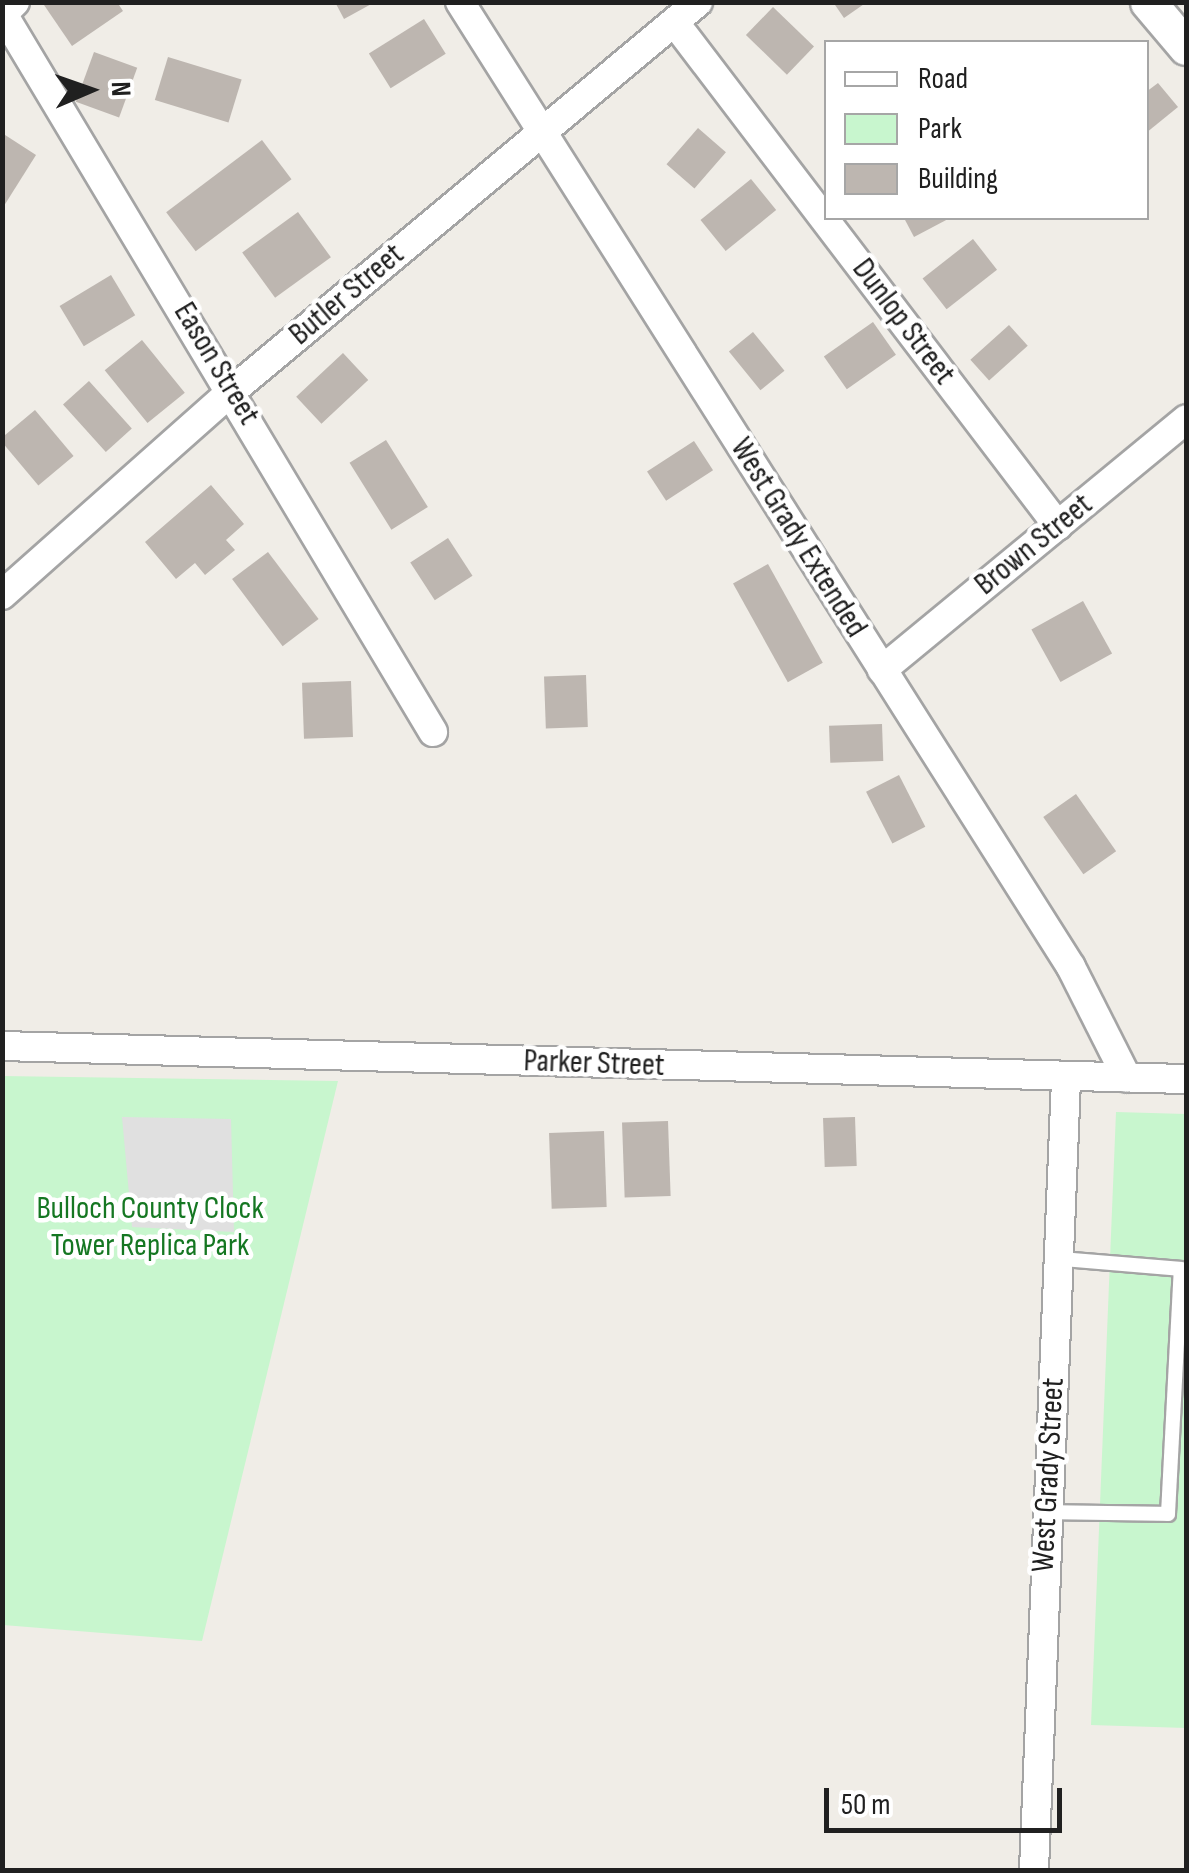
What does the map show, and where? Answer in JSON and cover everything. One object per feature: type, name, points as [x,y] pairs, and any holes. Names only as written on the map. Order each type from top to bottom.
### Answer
[{"type":"street","name":"Eason Street","points":[[16,2],[3,14],[433,732]]},
{"type":"street","name":"West Grady Extended","points":[[460,2],[1071,967],[1128,1078]]},
{"type":"street","name":"Butler Street","points":[[2,595],[232,391],[698,2]]},
{"type":"street","points":[[1148,2],[1186,48]]},
{"type":"street","name":"Dunlop Street","points":[[675,23],[824,219]]},
{"type":"street","name":"Dunlop Street","points":[[825,220],[1058,526]]},
{"type":"street","name":"Brown Street","points":[[882,670],[1186,419]]},
{"type":"street","name":"Parker Street","points":[[2,1046],[1186,1080]]},
{"type":"street","name":"West Grady Street","points":[[1034,1870],[1066,1079]]},
{"type":"lane","points":[[1047,1512],[1168,1514],[1181,1269],[1061,1260]]},
{"type":"green space","name":"Bulloch County Clock Tower Replica Park","points":[[2,1076],[338,1081],[202,1641],[3,1625]]},
{"type":"green space","points":[[1116,1112],[1186,1114],[1186,1728],[1091,1725]]},
{"type":"shaded area","points":[[122,1117],[231,1119],[234,1232],[132,1227]]},
{"type":"building","points":[[117,2],[123,11],[72,46],[44,5]]},
{"type":"building","points":[[335,2],[375,2],[344,19]]},
{"type":"building","points":[[833,2],[867,2],[844,18]]},
{"type":"building","points":[[773,7],[814,47],[787,75],[746,35]]},
{"type":"building","points":[[424,19],[446,54],[391,88],[369,53]]},
{"type":"building","points":[[94,52],[137,68],[119,118],[76,102]]},
{"type":"building","points":[[168,57],[242,80],[228,123],[155,100]]},
{"type":"building","points":[[1158,83],[1178,107],[1149,131],[1149,90]]},
{"type":"building","points":[[698,128],[726,152],[694,189],[667,164]]},
{"type":"building","points":[[2,133],[36,155],[2,209]]},
{"type":"building","points":[[262,140],[291,179],[196,251],[166,212]]},
{"type":"building","points":[[751,179],[776,210],[726,251],[700,220]]},
{"type":"building","points":[[298,212],[331,257],[275,298],[242,253]]},
{"type":"building","points":[[905,220],[946,220],[914,237]]},
{"type":"building","points":[[973,239],[997,270],[947,309],[923,278]]},
{"type":"building","points":[[111,275],[135,315],[84,346],[60,306]]},
{"type":"building","points":[[873,322],[896,355],[847,389],[824,356]]},
{"type":"building","points":[[1009,325],[1028,346],[989,381],[970,360]]},
{"type":"building","points":[[753,332],[784,371],[760,390],[729,352]]},
{"type":"building","points":[[142,340],[185,393],[147,423],[105,370]]},
{"type":"building","points":[[343,353],[368,380],[321,424],[296,397]]},
{"type":"building","points":[[89,381],[132,429],[106,452],[63,404]]},
{"type":"building","points":[[35,410],[74,456],[38,486],[2,442],[2,438]]},
{"type":"building","points":[[386,440],[428,507],[391,530],[350,463]]},
{"type":"building","points":[[694,441],[713,470],[666,501],[647,471]]},
{"type":"building","points":[[211,485],[244,524],[226,540],[235,550],[205,575],[195,563],[176,579],[145,542]]},
{"type":"building","points":[[448,538],[473,576],[435,600],[410,563]]},
{"type":"building","points":[[268,552],[319,619],[283,646],[232,579]]},
{"type":"building","points":[[768,564],[823,663],[788,682],[733,583]]},
{"type":"building","points":[[1083,601],[1112,653],[1060,682],[1031,630]]},
{"type":"building","points":[[586,675],[588,727],[546,728],[544,676]]},
{"type":"building","points":[[351,681],[353,737],[304,739],[302,683]]},
{"type":"building","points":[[882,724],[883,761],[830,763],[829,726]]},
{"type":"building","points":[[899,775],[925,827],[892,843],[866,792]]},
{"type":"building","points":[[1076,794],[1116,851],[1083,874],[1043,817]]},
{"type":"building","points":[[855,1117],[857,1166],[825,1167],[823,1118]]},
{"type":"building","points":[[668,1121],[671,1196],[625,1198],[622,1123]]},
{"type":"building","points":[[604,1131],[607,1207],[552,1209],[549,1133]]}]
